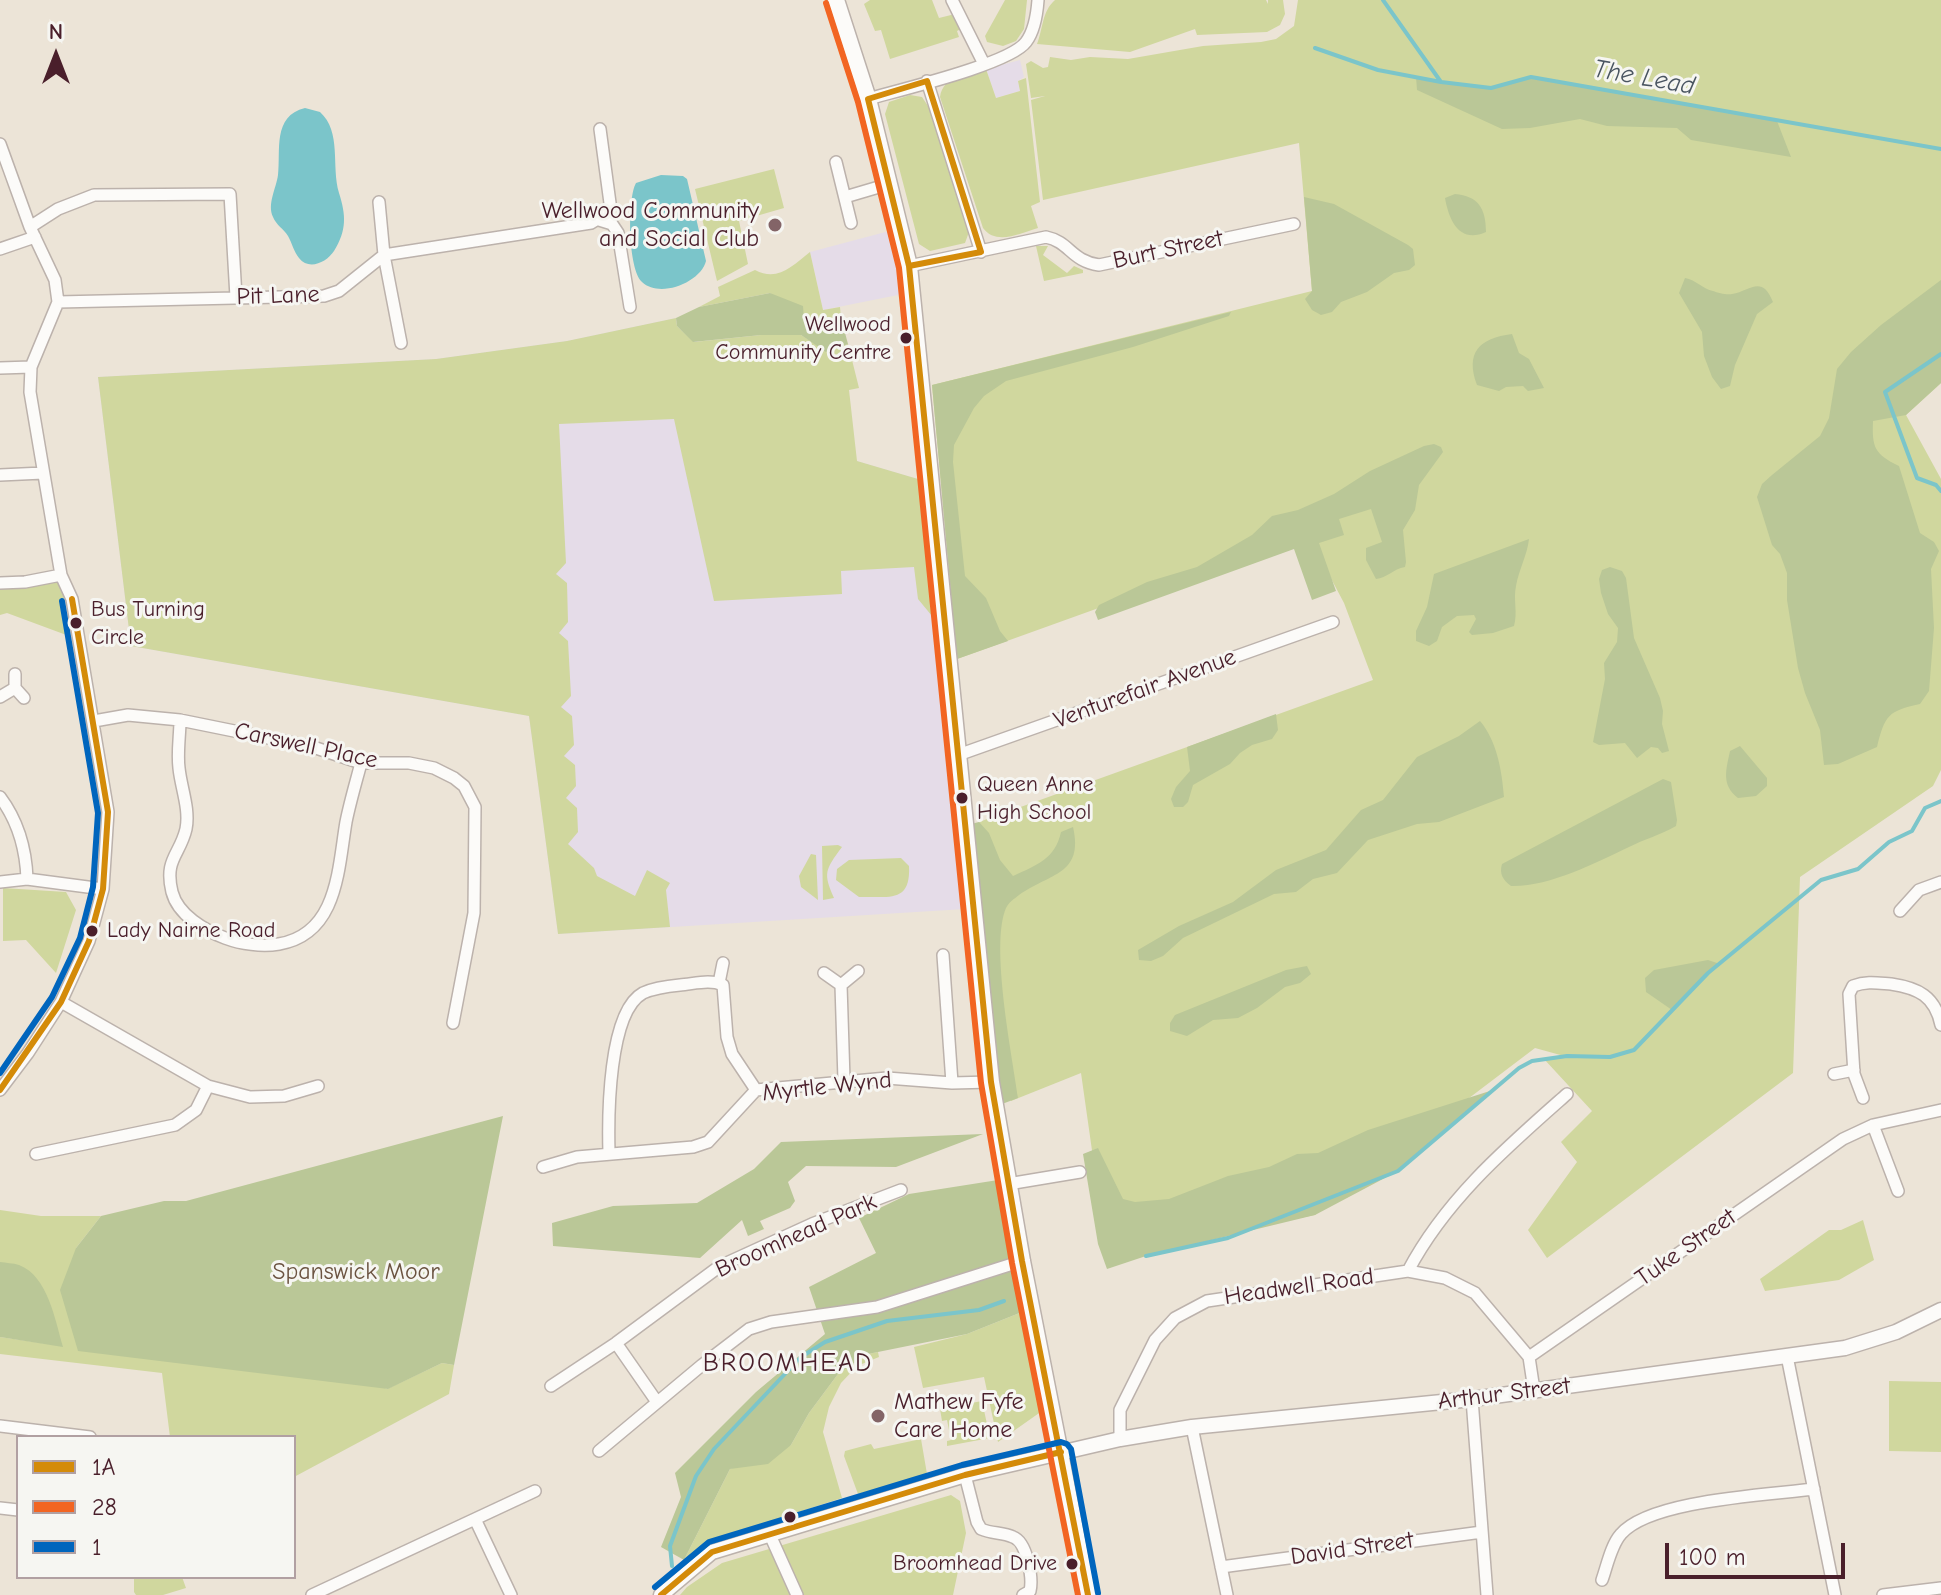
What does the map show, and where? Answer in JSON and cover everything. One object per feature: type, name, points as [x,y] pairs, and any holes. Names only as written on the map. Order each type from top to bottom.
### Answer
[{"type":"main road","points":[[836,0],[868,99],[909,266],[991,1082],[1022,1261],[1088,1595]]},
{"type":"street","points":[[952,0],[984,64]]},
{"type":"street","points":[[868,99],[984,64],[1015,51],[1025,44],[1036,18],[1038,0]]},
{"type":"street","points":[[927,81],[981,252]]},
{"type":"street","points":[[599,220],[607,213],[610,203],[600,129]]},
{"type":"street","points":[[0,146],[32,232],[55,280],[58,302],[31,367],[30,392],[61,575],[72,599],[108,812],[103,889],[89,941],[61,1002],[0,1090]]},
{"type":"street","points":[[836,162],[851,223]]},
{"type":"street","points":[[845,197],[889,184]]},
{"type":"street","points":[[0,249],[32,232],[58,209],[94,195],[230,194],[236,297]]},
{"type":"street","points":[[379,202],[384,255],[401,343]]},
{"type":"street","points":[[599,220],[612,224],[618,233],[630,307]]},
{"type":"street","name":"Pit Lane","points":[[58,302],[236,297],[255,300],[324,296],[339,291],[384,255],[401,250],[578,226],[599,220]]},
{"type":"street","name":"Burt Street","points":[[909,266],[1046,237],[1060,242],[1085,263],[1099,265],[1294,224]]},
{"type":"street","points":[[0,368],[31,367]]},
{"type":"street","points":[[0,475],[43,473]]},
{"type":"street","points":[[0,583],[61,575]]},
{"type":"street","name":"Venturefair Avenue","points":[[958,755],[1333,622]]},
{"type":"street","points":[[15,674],[15,688],[24,698]]},
{"type":"street","points":[[0,697],[15,688]]},
{"type":"street","name":"Carswell Place","points":[[94,721],[128,715],[180,720],[313,747],[361,763],[409,763],[434,768],[464,786],[475,807],[474,913],[453,1023]]},
{"type":"street","points":[[180,720],[179,768],[187,826],[170,860],[172,894],[181,912],[196,923],[223,938],[242,943],[275,945],[293,941],[306,936],[324,915],[338,878],[347,820],[361,763]]},
{"type":"street","points":[[0,797],[21,836],[27,879]]},
{"type":"street","points":[[0,882],[27,879],[103,889]]},
{"type":"street","points":[[1900,911],[1919,890],[1941,882]]},
{"type":"street","points":[[943,955],[952,1083]]},
{"type":"street","points":[[719,983],[723,963]]},
{"type":"street","points":[[841,985],[858,971]]},
{"type":"street","points":[[824,973],[841,985]]},
{"type":"street","points":[[1863,1098],[1854,1070],[1849,994],[1853,986],[1867,981],[1913,987],[1931,998],[1941,1025]]},
{"type":"street","points":[[609,1153],[608,1098],[627,1009],[643,993],[715,982],[723,985],[727,1037],[732,1054],[756,1090]]},
{"type":"street","points":[[841,985],[844,1080]]},
{"type":"street","points":[[61,1002],[208,1086],[250,1097],[284,1096],[318,1086]]},
{"type":"street","points":[[1834,1074],[1854,1070]]},
{"type":"street","name":"Myrtle Wynd","points":[[543,1167],[577,1157],[693,1147],[708,1142],[756,1090],[887,1078],[952,1083],[991,1082]]},
{"type":"street","points":[[36,1154],[175,1125],[196,1110],[208,1086]]},
{"type":"street","points":[[1408,1271],[1425,1238],[1488,1163],[1567,1094]]},
{"type":"street","name":"Tuke Street","points":[[1529,1357],[1843,1139],[1873,1125],[1941,1110]]},
{"type":"street","points":[[1873,1125],[1898,1191]]},
{"type":"street","points":[[1008,1184],[1080,1172]]},
{"type":"street","name":"Broomhead Park","points":[[551,1386],[616,1343],[720,1266],[812,1224],[901,1190]]},
{"type":"street","points":[[599,1451],[749,1329],[771,1322],[877,1307],[1022,1261]]},
{"type":"street","name":"Headwell Road","points":[[1120,1439],[1120,1410],[1155,1340],[1175,1318],[1207,1301],[1408,1271],[1445,1278],[1475,1293],[1529,1357]]},
{"type":"street","name":"Arthur Street","points":[[1061,1452],[1192,1427],[1472,1399],[1859,1345],[1896,1332],[1941,1310]]},
{"type":"street","points":[[616,1343],[657,1402]]},
{"type":"street","points":[[1787,1356],[1835,1595]]},
{"type":"street","points":[[1529,1357],[1534,1390]]},
{"type":"street","points":[[1472,1399],[1487,1595]]},
{"type":"street","points":[[0,1426],[72,1435]]},
{"type":"street","points":[[1192,1427],[1227,1595]]},
{"type":"street","points":[[661,1595],[712,1552],[965,1475],[1061,1452]]},
{"type":"street","points":[[965,1475],[981,1529],[1011,1536],[1018,1539],[1022,1546],[1031,1584],[1030,1591],[1023,1595]]},
{"type":"street","points":[[1602,1580],[1619,1536],[1637,1520],[1669,1508],[1814,1489]]},
{"type":"street","points":[[312,1595],[338,1590],[535,1491]]},
{"type":"street","points":[[475,1519],[511,1595]]},
{"type":"street","name":"David Street","points":[[1221,1567],[1482,1532]]},
{"type":"street","points":[[770,1535],[797,1595]]},
{"type":"street","points":[[1883,1595],[1941,1588]]},
{"type":"shaded area","points":[[1020,60],[1024,77],[1018,81],[1020,91],[996,98],[986,69]]},
{"type":"shaded area","points":[[893,230],[903,294],[823,310],[810,252]]},
{"type":"shaded area","name":"Queen Anne High School","points":[[676,318],[677,326],[857,461],[918,479],[965,909],[558,934],[529,716],[131,646],[98,377],[436,359],[567,341]]},
{"type":"green space","points":[[870,0],[932,0],[939,18],[955,14],[963,28],[957,31],[959,37],[890,59],[881,30],[875,31],[864,4]]},
{"type":"green space","points":[[1005,0],[1027,0],[1024,29],[1016,41],[1003,46],[987,42],[985,36]]},
{"type":"green space","points":[[1055,0],[1266,0],[1268,4],[1268,0],[1283,0],[1285,14],[1280,25],[1267,32],[1197,35],[1195,29],[1130,52],[1037,44],[1045,15]]},
{"type":"green space","points":[[1298,0],[1941,0],[1941,383],[1906,415],[1941,479],[1941,770],[1933,786],[1800,877],[1793,1073],[1547,1258],[1528,1230],[1577,1162],[1561,1142],[1592,1111],[1544,1059],[1564,1056],[1535,1048],[1315,1215],[1107,1256],[1081,1073],[1011,1101],[979,822],[1373,680],[1344,603],[1307,533],[957,659],[932,385],[1312,291],[1299,143],[1043,200],[1031,100],[1045,96],[1031,98],[1026,64],[1031,61],[1043,68],[1048,67],[1050,57],[1071,60],[1090,57],[1128,59],[1203,46],[1276,39],[1294,26]]},
{"type":"green space","points":[[986,69],[996,98],[1020,91],[1018,81],[1026,78],[1040,202],[1031,206],[1038,228],[1009,237],[995,236],[983,228],[940,97],[951,80]]},
{"type":"green space","points":[[1416,77],[1491,88],[1531,77],[1777,121],[1791,157],[1691,140],[1677,128],[1607,126],[1580,119],[1530,128],[1502,129],[1417,90]]},
{"type":"green space","points":[[910,95],[922,97],[930,109],[969,232],[965,243],[930,251],[919,244],[885,114],[889,102]]},
{"type":"green space","points":[[774,169],[784,208],[739,221],[748,264],[717,281],[695,189]]},
{"type":"green space","points":[[1455,194],[1470,197],[1479,205],[1486,232],[1469,235],[1457,228],[1449,215],[1445,198]]},
{"type":"green space","points":[[1304,197],[1334,204],[1408,245],[1413,249],[1415,265],[1409,270],[1394,273],[1367,292],[1341,302],[1332,312],[1321,315],[1312,310],[1305,299],[1312,291]]},
{"type":"green space","points":[[1036,246],[1048,246],[1043,255],[1067,273],[1074,266],[1083,273],[1044,281]]},
{"type":"green space","points":[[810,252],[823,310],[840,307],[841,318],[804,319],[770,293],[699,307],[720,296],[718,287],[755,270],[778,273]]},
{"type":"green space","points":[[1685,278],[1725,294],[1760,286],[1769,293],[1773,302],[1757,314],[1735,365],[1730,386],[1721,389],[1712,377],[1704,356],[1702,332],[1679,293]]},
{"type":"green space","points":[[1941,280],[1941,383],[1906,415],[1873,421],[1876,449],[1884,458],[1899,466],[1920,533],[1934,542],[1939,551],[1931,569],[1934,628],[1929,691],[1920,704],[1901,709],[1890,716],[1877,747],[1838,764],[1824,765],[1820,730],[1798,668],[1787,600],[1787,573],[1780,554],[1772,545],[1757,497],[1762,484],[1820,436],[1829,418],[1837,369],[1851,352]]},
{"type":"green space","points":[[770,293],[803,306],[804,319],[841,318],[848,344],[826,352],[801,335],[761,335],[693,342],[677,326],[676,318],[699,307]]},
{"type":"green space","points":[[1231,312],[1229,316],[1133,347],[1006,381],[984,396],[974,408],[954,445],[953,462],[965,576],[986,598],[1000,631],[1008,641],[957,659],[932,385]]},
{"type":"green space","points":[[676,318],[677,326],[694,342],[761,335],[801,335],[826,351],[848,344],[859,388],[849,390],[857,461],[918,479],[932,616],[918,599],[914,567],[841,571],[842,594],[714,601],[674,419],[559,424],[566,563],[556,574],[567,583],[568,622],[559,633],[568,641],[571,696],[561,707],[572,716],[574,745],[564,756],[575,765],[576,786],[566,798],[577,808],[578,832],[568,844],[594,868],[597,876],[635,896],[647,870],[670,883],[666,890],[670,927],[558,934],[529,716],[131,646],[98,377],[436,359],[567,341]]},
{"type":"green space","points":[[1512,334],[1519,353],[1529,359],[1544,388],[1528,391],[1523,386],[1506,387],[1499,391],[1477,385],[1473,364],[1478,349],[1491,339]]},
{"type":"green space","points":[[1434,444],[1441,447],[1443,452],[1419,485],[1415,510],[1403,530],[1405,567],[1376,579],[1366,560],[1366,548],[1382,542],[1371,509],[1339,519],[1344,535],[1319,543],[1336,591],[1312,600],[1294,549],[1098,620],[1095,612],[1099,605],[1147,582],[1197,567],[1252,535],[1272,516],[1298,510],[1334,494],[1370,471]]},
{"type":"green space","points":[[1529,539],[1516,586],[1514,626],[1493,633],[1472,635],[1469,632],[1476,619],[1474,615],[1457,616],[1442,627],[1437,641],[1429,646],[1416,641],[1416,631],[1427,607],[1434,574]]},
{"type":"green space","points":[[1610,567],[1622,571],[1626,578],[1634,638],[1660,698],[1669,751],[1662,753],[1658,748],[1651,747],[1637,758],[1625,743],[1599,745],[1593,742],[1605,679],[1604,663],[1617,642],[1618,628],[1608,614],[1599,579],[1602,570]]},
{"type":"green space","points":[[61,575],[69,636],[7,613],[0,615],[0,583]]},
{"type":"green space","points":[[1276,714],[1278,730],[1272,739],[1252,745],[1230,764],[1193,785],[1188,802],[1183,807],[1174,807],[1171,799],[1176,787],[1190,771],[1187,747]]},
{"type":"green space","points":[[1480,721],[1498,757],[1504,797],[1439,822],[1417,824],[1368,840],[1337,873],[1313,879],[1296,892],[1274,894],[1183,938],[1163,956],[1151,961],[1139,960],[1138,950],[1179,926],[1233,902],[1276,870],[1326,850],[1361,810],[1383,800],[1417,757],[1459,736]]},
{"type":"green space","points":[[1740,746],[1767,778],[1767,786],[1756,796],[1738,798],[1727,782],[1730,751]]},
{"type":"green space","points":[[1663,779],[1671,782],[1676,826],[1587,867],[1541,883],[1511,886],[1504,879],[1502,864]]},
{"type":"green space","points":[[979,822],[989,833],[1000,860],[1013,876],[1050,855],[1061,832],[1073,827],[1075,843],[1074,855],[1062,871],[1019,895],[1006,908],[1000,947],[1001,973],[1018,1098],[1002,1104],[971,824]]},
{"type":"green space","points":[[822,846],[842,847],[832,861],[827,877],[834,898],[823,900]]},
{"type":"green space","points":[[811,854],[816,855],[818,900],[801,887],[799,876]]},
{"type":"green space","points":[[901,858],[909,866],[909,878],[906,887],[896,895],[859,897],[836,880],[837,869],[849,860]]},
{"type":"green space","points":[[3,888],[66,892],[76,910],[56,973],[26,940],[3,941]]},
{"type":"green space","points":[[1708,960],[1720,964],[1672,1010],[1646,992],[1645,978],[1654,970]]},
{"type":"green space","points":[[1307,966],[1311,974],[1300,983],[1285,987],[1238,1018],[1213,1020],[1187,1036],[1170,1031],[1175,1015],[1286,970]]},
{"type":"green space","points":[[1493,1090],[1398,1171],[1315,1215],[1146,1256],[1107,1269],[1098,1244],[1083,1154],[1098,1148],[1123,1199],[1135,1202],[1169,1199],[1228,1176],[1269,1167],[1297,1154],[1318,1153],[1368,1130]]},
{"type":"green space","name":"Spanswick Moor","points":[[503,1116],[454,1365],[442,1363],[388,1389],[78,1351],[60,1290],[76,1248],[101,1216],[164,1201],[186,1201]]},
{"type":"green space","points":[[983,1134],[896,1167],[806,1166],[788,1182],[795,1201],[790,1208],[760,1221],[764,1229],[748,1236],[742,1220],[700,1258],[553,1246],[552,1223],[613,1206],[697,1203],[754,1169],[781,1142]]},
{"type":"green space","points":[[998,1180],[1022,1312],[967,1334],[868,1354],[838,1374],[809,1413],[791,1445],[768,1464],[730,1469],[684,1560],[661,1547],[681,1497],[675,1473],[756,1392],[825,1334],[809,1287],[876,1253],[859,1218],[909,1194]]},
{"type":"green space","points":[[0,1210],[41,1216],[101,1216],[76,1248],[387,1389],[442,1363],[454,1365],[449,1394],[296,1476],[296,1435],[170,1435],[162,1373],[0,1354],[0,1337],[62,1346],[0,1262]]},
{"type":"green space","points":[[1863,1220],[1874,1260],[1839,1280],[1765,1291],[1760,1279],[1829,1230],[1841,1230]]},
{"type":"green space","points":[[0,1262],[19,1265],[37,1279],[49,1300],[63,1347],[0,1337]]},
{"type":"green space","points":[[1022,1312],[1042,1411],[998,1442],[984,1377],[923,1388],[914,1347],[967,1334]]},
{"type":"green space","points":[[878,1352],[879,1357],[857,1366],[841,1383],[829,1407],[823,1432],[842,1498],[715,1539],[684,1560],[730,1469],[791,1445],[809,1413],[838,1374],[868,1354]]},
{"type":"green space","points":[[1889,1381],[1941,1382],[1941,1452],[1889,1451]]},
{"type":"green space","points":[[982,1401],[990,1438],[947,1446],[947,1441],[951,1440],[947,1420],[942,1421],[940,1409]]},
{"type":"green space","points":[[921,1439],[927,1474],[858,1494],[844,1456],[845,1451],[871,1444],[874,1449]]},
{"type":"green space","points":[[951,1495],[960,1501],[966,1533],[953,1595],[680,1595],[722,1563]]},
{"type":"green space","points":[[134,1579],[183,1579],[186,1588],[163,1595],[136,1595]]},
{"type":"water","points":[[305,108],[320,112],[331,129],[344,215],[343,229],[334,251],[327,259],[313,264],[303,262],[297,256],[288,236],[271,212],[283,126],[294,112]]},
{"type":"water","points":[[661,175],[687,179],[706,261],[703,269],[688,281],[679,286],[659,289],[642,282],[637,275],[630,218],[636,183]]},
{"type":"waterway","name":"The Lead","points":[[1383,0],[1441,82]]},
{"type":"waterway","name":"The Lead","points":[[1315,48],[1378,70],[1441,82],[1491,88],[1531,77],[1941,149]]},
{"type":"waterway","name":"The Lead","points":[[1941,354],[1885,392],[1917,478],[1936,485],[1941,491]]},
{"type":"waterway","points":[[1146,1256],[1228,1238],[1398,1171],[1519,1068],[1532,1061],[1567,1056],[1610,1057],[1634,1050],[1708,973],[1821,880],[1858,869],[1889,842],[1912,831],[1925,808],[1941,801]]},
{"type":"waterway","points":[[672,1566],[670,1546],[696,1476],[714,1449],[801,1357],[825,1342],[887,1321],[979,1310],[1004,1301]]},
{"type":"transit line","name":"28","points":[[826,3],[858,102],[899,268],[981,1083],[1012,1263],[1078,1595]]},
{"type":"transit line","name":"1A","points":[[927,81],[981,252],[909,266],[868,99],[927,81]]},
{"type":"transit line","name":"1A","points":[[909,266],[991,1082],[1022,1261],[1088,1595]]},
{"type":"transit line","name":"1A","points":[[0,1090],[61,1002],[89,941],[103,889],[108,812],[72,599]]},
{"type":"transit line","name":"1","points":[[0,1073],[52,997],[80,938],[93,887],[98,813],[62,601]]},
{"type":"transit line","name":"1","points":[[655,1587],[709,1542],[962,1465],[1061,1442],[1071,1449],[1098,1593]]},
{"type":"transit line","name":"1A","points":[[661,1595],[712,1552],[965,1475],[1061,1452]]},
{"type":"place","name":"Wellwood Community and Social Club","points":[[775,225]]},
{"type":"place","name":"Wellwood Community Centre","points":[[906,338]]},
{"type":"place","name":"Bus Turning Circle","points":[[76,623]]},
{"type":"place","name":"Queen Anne High School","points":[[962,798]]},
{"type":"place","name":"Lady Nairne Road","points":[[92,931]]},
{"type":"place","name":"Mathew Fyfe Care Home","points":[[878,1416]]},
{"type":"place","name":"Broomhead Drive","points":[[1072,1564]]},
{"type":"district","name":"BROOMHEAD","points":[[788,1364]]}]
